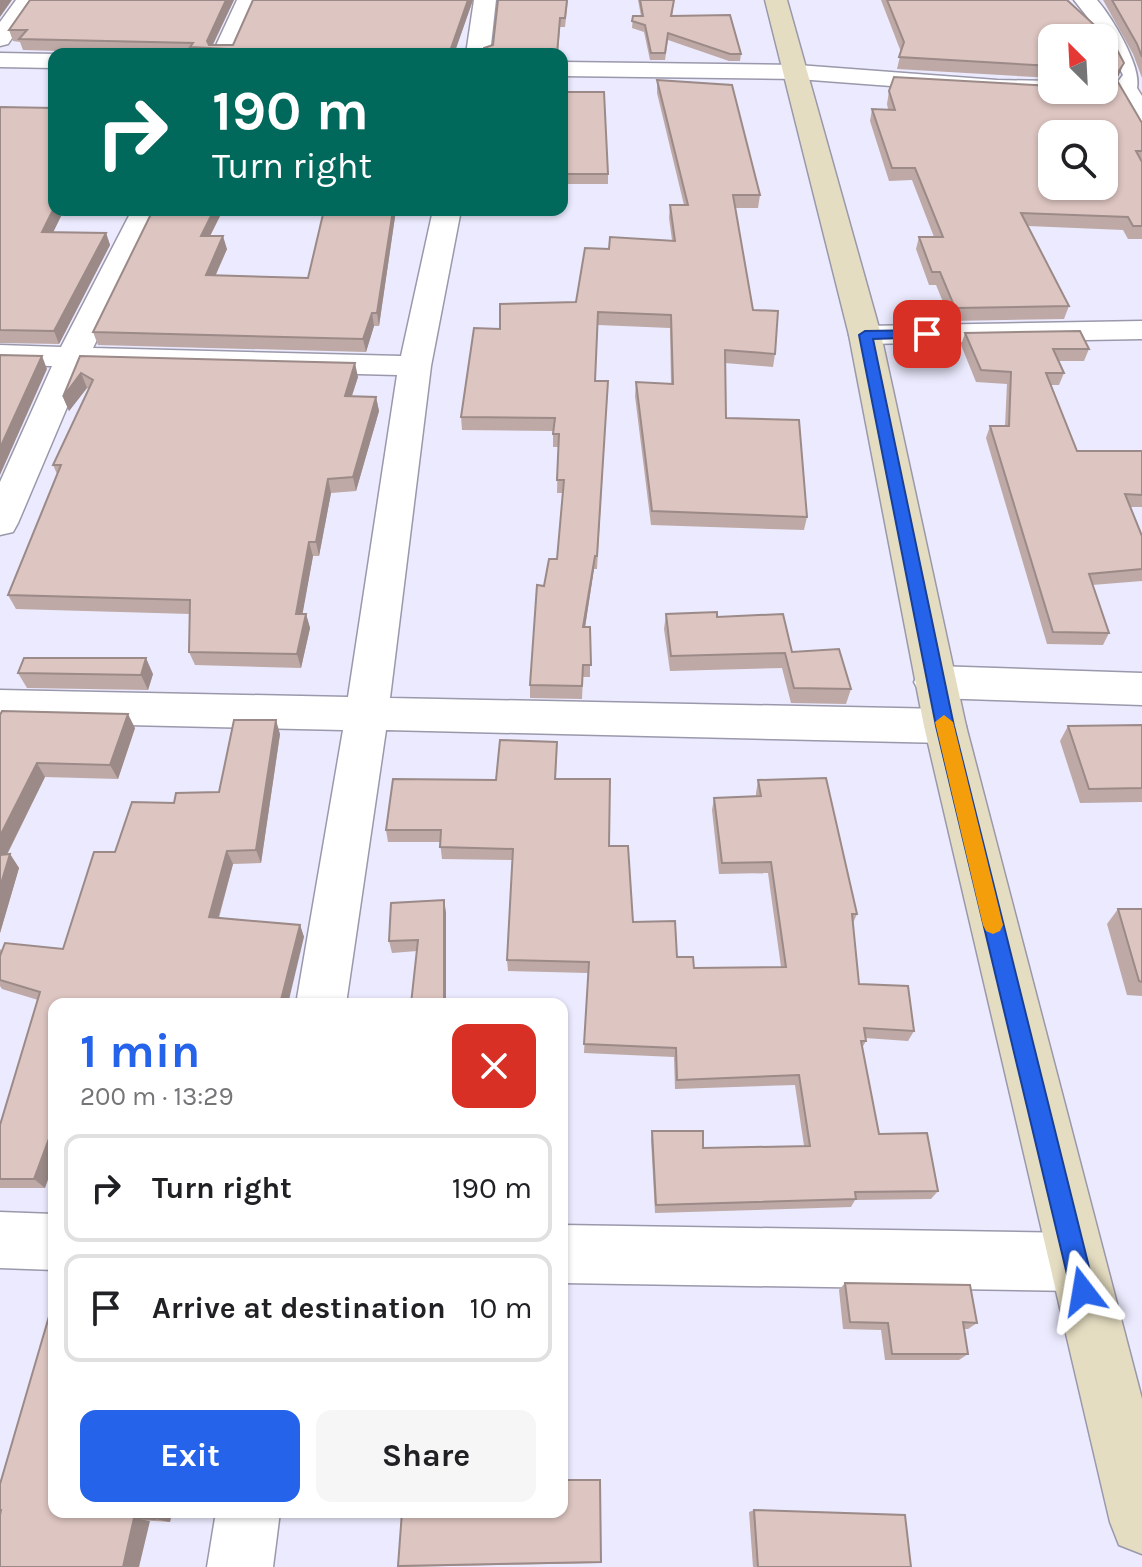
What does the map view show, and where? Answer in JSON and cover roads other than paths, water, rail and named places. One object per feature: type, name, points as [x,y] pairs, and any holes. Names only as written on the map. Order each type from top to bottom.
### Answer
[{"type":"street","points":[[0,39],[27,0]]},
{"type":"street","points":[[227,48],[248,0]]},
{"type":"street","points":[[479,48],[485,0]]},
{"type":"street","points":[[776,0],[798,72],[865,335],[945,726],[1075,1262],[1142,1522]]},
{"type":"street","points":[[1085,0],[1105,24]]},
{"type":"street","points":[[1118,46],[1135,75],[1118,86]]},
{"type":"street","points":[[0,60],[48,61]]},
{"type":"street","points":[[568,69],[798,72],[1038,88]]},
{"type":"street","points":[[1118,91],[1142,119]]},
{"type":"street","points":[[0,523],[73,355],[143,216]]},
{"type":"street","points":[[322,998],[367,713],[415,366],[446,216]]},
{"type":"street","points":[[865,335],[1142,330]]},
{"type":"street","points":[[0,355],[415,366]]},
{"type":"street","points":[[935,682],[1142,689]]},
{"type":"street","points":[[0,706],[945,726]]},
{"type":"street","points":[[0,1240],[48,1242]]},
{"type":"street","points":[[568,1254],[1075,1262]]},
{"type":"street","points":[[240,1567],[247,1518]]}]
